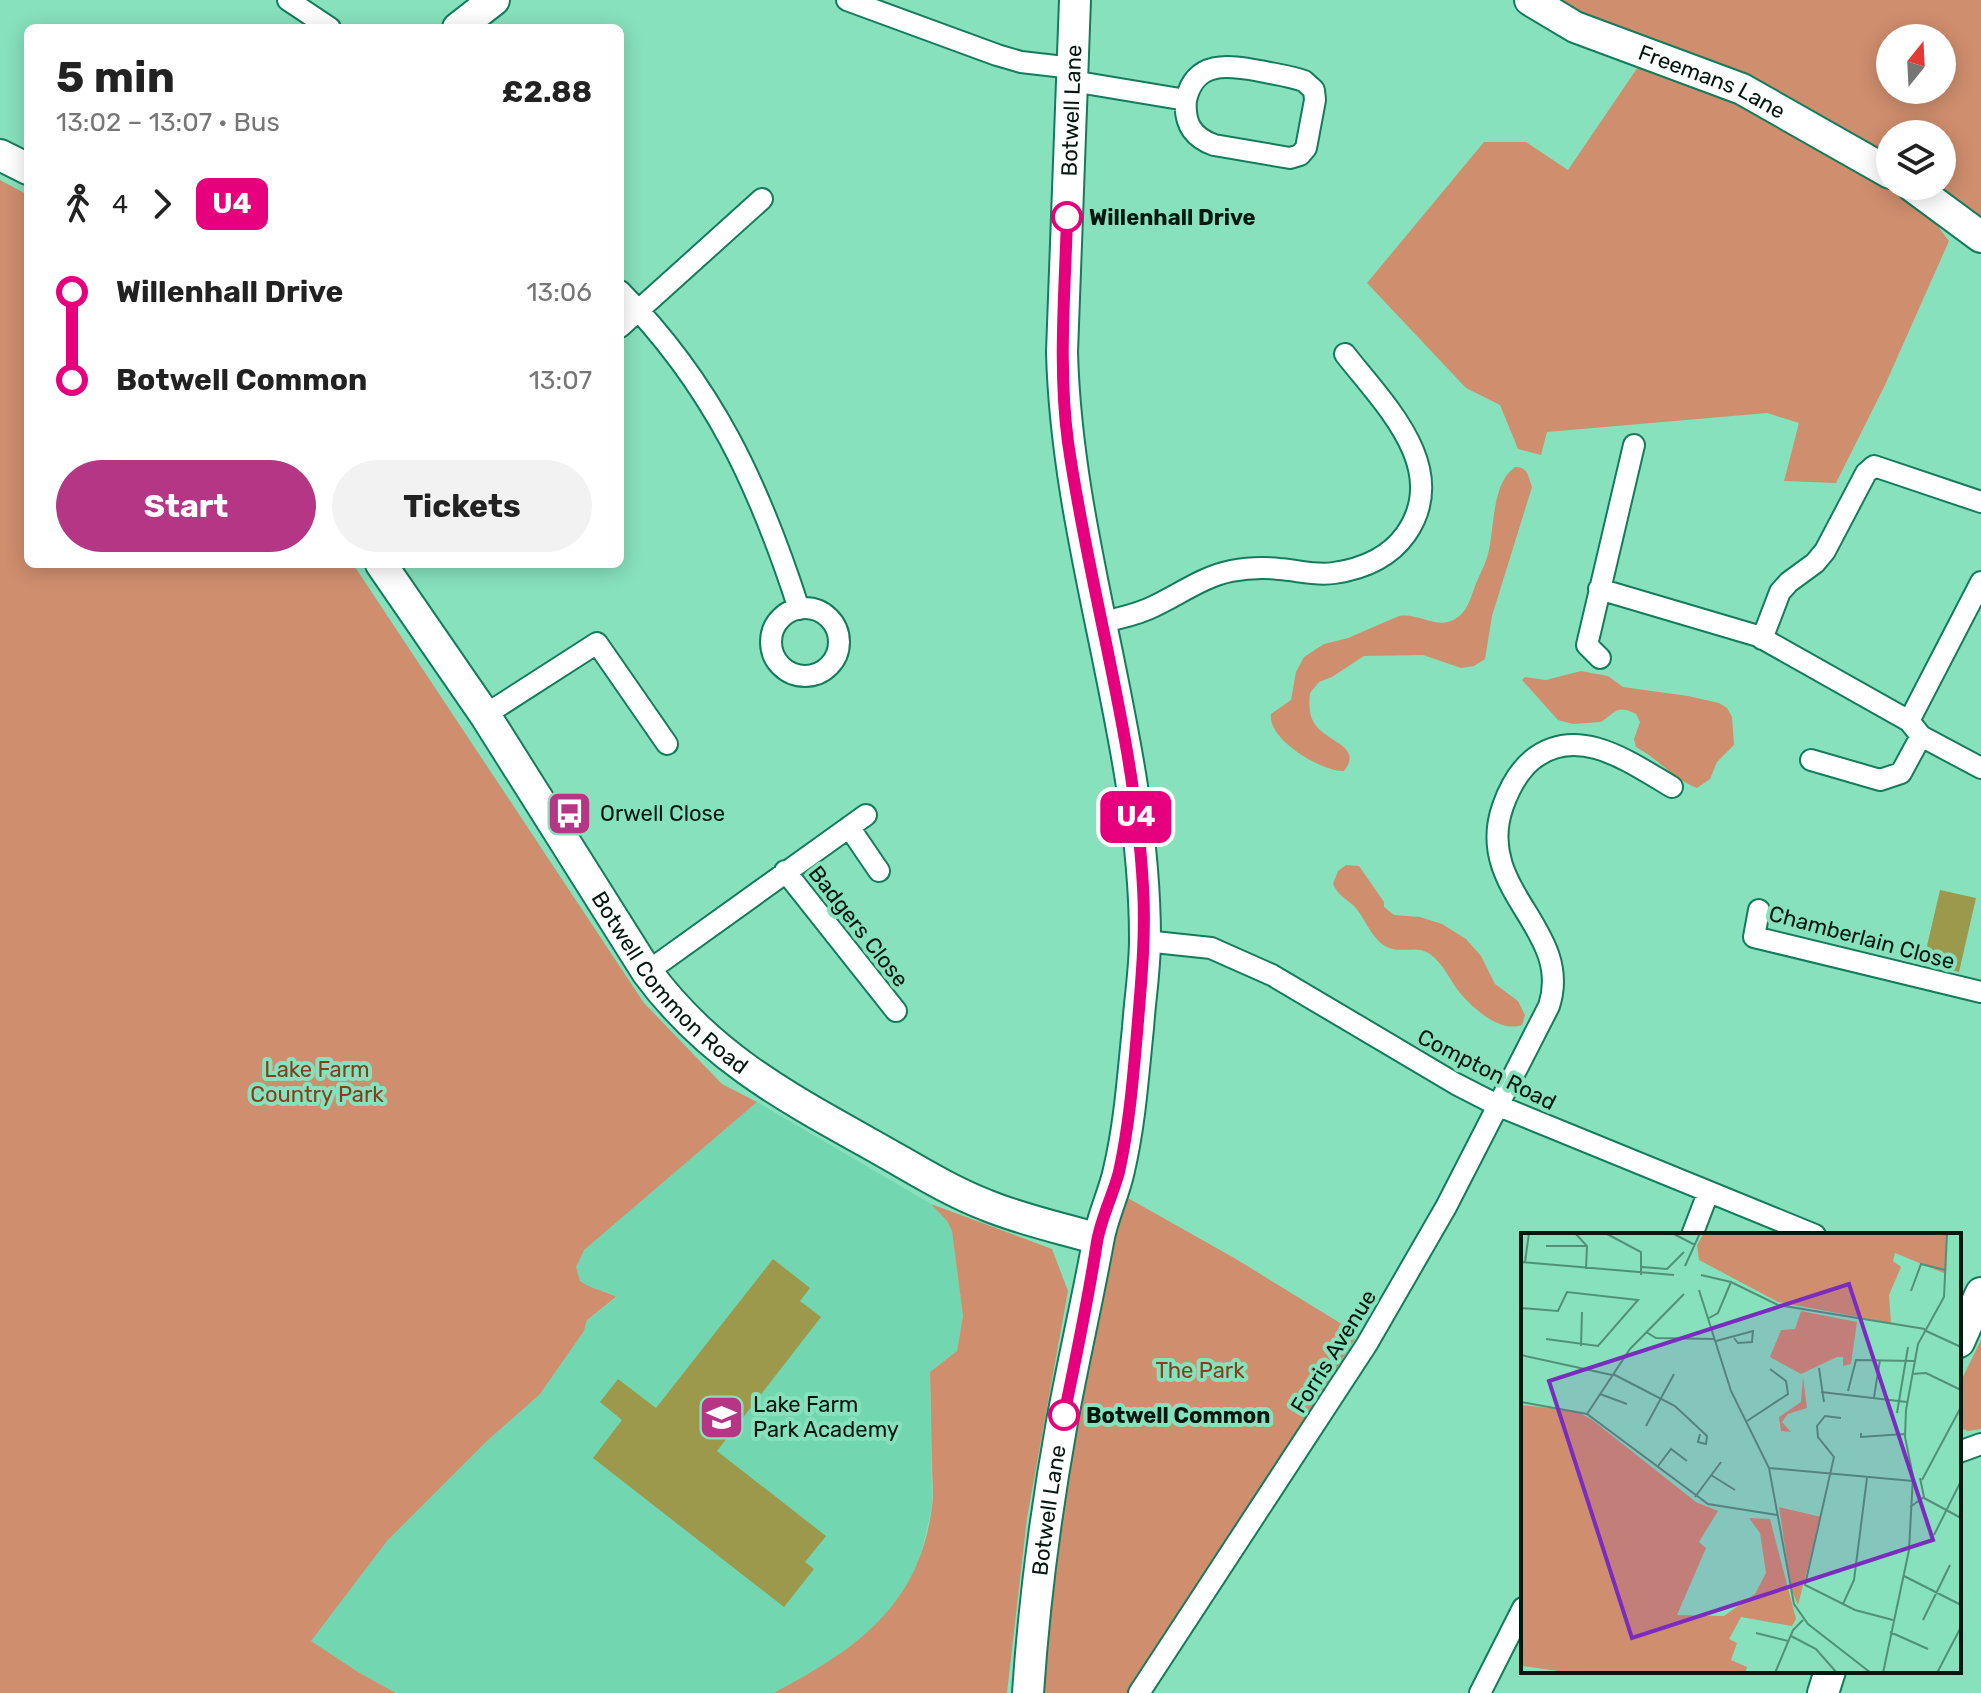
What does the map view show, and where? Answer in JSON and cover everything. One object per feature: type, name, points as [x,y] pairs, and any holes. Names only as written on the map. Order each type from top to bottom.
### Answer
[{"type":"street","points":[[288,0],[324,24]]},
{"type":"street","points":[[463,24],[494,0]]},
{"type":"street","points":[[847,0],[997,55],[1186,100]]},
{"type":"street","name":"Botwell Lane","points":[[1028,1693],[1036,1604],[1054,1474],[1098,1239],[1114,1191],[1125,1142],[1145,941],[1139,835],[1064,409],[1062,352],[1075,0]]},
{"type":"street","name":"Freemans Lane","points":[[1530,0],[1575,27],[1742,89],[1876,165]]},
{"type":"street","points":[[1227,66],[1298,79],[1308,83],[1315,95],[1306,148],[1300,155],[1290,158],[1214,145],[1203,140],[1187,123],[1186,100],[1191,85],[1199,76],[1227,66]]},
{"type":"street","points":[[0,155],[24,167]]},
{"type":"street","points":[[624,323],[762,199]]},
{"type":"street","points":[[1931,200],[1981,237]]},
{"type":"street","points":[[624,295],[679,360],[722,425],[763,507],[799,609]]},
{"type":"street","points":[[1102,622],[1146,610],[1197,583],[1227,572],[1266,568],[1314,574],[1344,571],[1374,561],[1402,540],[1421,500],[1417,458],[1409,438],[1345,354]]},
{"type":"street","points":[[1600,658],[1587,645],[1634,445]]},
{"type":"street","points":[[1762,639],[1780,592],[1825,551],[1866,473],[1874,466],[1981,502]]},
{"type":"street","name":"Botwell Common Road","points":[[384,568],[485,715],[647,972],[672,1005],[711,1043],[785,1095],[983,1204],[1098,1239]]},
{"type":"street","points":[[1811,760],[1880,780],[1901,773],[1915,729],[1981,582]]},
{"type":"street","points":[[1599,589],[1762,639],[1981,768]]},
{"type":"street","points":[[485,715],[597,643],[667,744]]},
{"type":"street","name":"Forris Avenue","points":[[1139,1693],[1367,1344],[1446,1207],[1549,1006],[1554,981],[1546,948],[1497,854],[1498,819],[1512,785],[1528,764],[1543,753],[1579,745],[1597,747],[1615,754],[1672,787]]},
{"type":"street","name":"Badgers Close","points":[[647,972],[858,821],[879,871]]},
{"type":"street","name":"Badgers Close","points":[[785,871],[896,1011]]},
{"type":"street","name":"Chamberlain Close","points":[[1759,910],[1754,937],[1981,992]]},
{"type":"street","name":"Compton Road","points":[[1145,941],[1199,945],[1241,960],[1499,1106],[1810,1233]]},
{"type":"street","points":[[1693,1233],[1708,1193]]},
{"type":"street","points":[[1961,1335],[1973,1295]]},
{"type":"street","points":[[1961,1451],[1981,1444]]},
{"type":"street","points":[[1480,1693],[1521,1612]]},
{"type":"street","points":[[1823,1693],[1829,1673]]},
{"type":"shaded area","name":"Lake Farm Park Academy","points":[[757,1102],[931,1204],[952,1231],[963,1316],[957,1351],[930,1372],[932,1506],[919,1564],[899,1600],[867,1635],[815,1671],[774,1693],[396,1693],[310,1641],[387,1541],[487,1441],[540,1394],[584,1331],[587,1320],[616,1298],[608,1292],[593,1290],[580,1281],[576,1267],[583,1250]]},
{"type":"green space","points":[[1561,0],[1981,0],[1981,230],[1941,200],[1956,200],[1956,120],[1876,120],[1876,158],[1613,32]]},
{"type":"green space","points":[[1638,67],[1735,100],[1843,156],[1876,178],[1876,200],[1909,200],[1926,211],[1949,241],[1885,385],[1836,483],[1784,481],[1799,423],[1767,413],[1547,432],[1541,455],[1518,449],[1500,405],[1466,388],[1367,283],[1484,142],[1526,142],[1568,170]]},
{"type":"green space","name":"Lake Farm Country Park","points":[[0,180],[24,193],[24,568],[356,568],[644,1003],[722,1084],[757,1102],[584,1250],[576,1267],[580,1281],[616,1297],[587,1320],[584,1331],[540,1394],[487,1441],[387,1541],[311,1641],[396,1693],[0,1693]]},
{"type":"green space","points":[[1515,467],[1525,470],[1532,487],[1492,616],[1485,659],[1474,666],[1461,668],[1423,655],[1364,656],[1319,682],[1310,693],[1312,719],[1317,727],[1346,749],[1349,755],[1344,771],[1323,766],[1298,752],[1278,734],[1271,714],[1291,700],[1296,672],[1304,657],[1324,644],[1348,638],[1399,616],[1442,623],[1459,617],[1468,604],[1487,558],[1502,484]]},
{"type":"green space","points":[[1581,671],[1608,676],[1623,687],[1719,703],[1727,708],[1732,717],[1734,745],[1717,762],[1710,779],[1697,788],[1636,747],[1634,739],[1640,722],[1636,714],[1620,710],[1601,722],[1573,724],[1558,720],[1522,680],[1525,677],[1546,680]]},
{"type":"green space","points":[[1346,865],[1359,866],[1384,902],[1384,907],[1394,915],[1420,917],[1442,924],[1466,939],[1481,956],[1495,984],[1518,1001],[1525,1015],[1522,1025],[1505,1026],[1480,1012],[1460,993],[1435,958],[1425,951],[1394,949],[1383,945],[1333,884],[1338,871]]},
{"type":"green space","name":"The Park","points":[[1126,1197],[1236,1259],[1358,1334],[1133,1693],[1041,1693],[1051,1556],[1087,1351]]},
{"type":"green space","points":[[931,1204],[1052,1249],[1068,1291],[1027,1518],[1007,1693],[774,1693],[831,1659],[879,1621],[898,1598],[925,1542],[933,1496],[930,1372],[957,1351],[963,1316],[952,1231]]},
{"type":"green space","points":[[1981,1340],[1981,1429],[1968,1431],[1961,1428],[1961,1381]]},
{"type":"building","points":[[1940,890],[1976,898],[1959,972],[1923,963]]},
{"type":"building","points":[[773,1259],[810,1288],[800,1301],[821,1317],[717,1451],[826,1536],[805,1562],[814,1569],[784,1607],[593,1458],[622,1420],[600,1402],[618,1379],[656,1408]]},
{"type":"bus line","name":"U4","points":[[1064,1415],[1098,1239],[1114,1191],[1125,1142],[1145,941],[1139,835],[1064,409],[1062,352],[1067,217]]},
{"type":"place","name":"Willenhall Drive","points":[[1067,217]]},
{"type":"place","name":"Orwell Close","points":[[569,813]]},
{"type":"place","name":"Botwell Common","points":[[1064,1415]]},
{"type":"place","name":"Lake Farm Park Academy","points":[[722,1417]]}]
